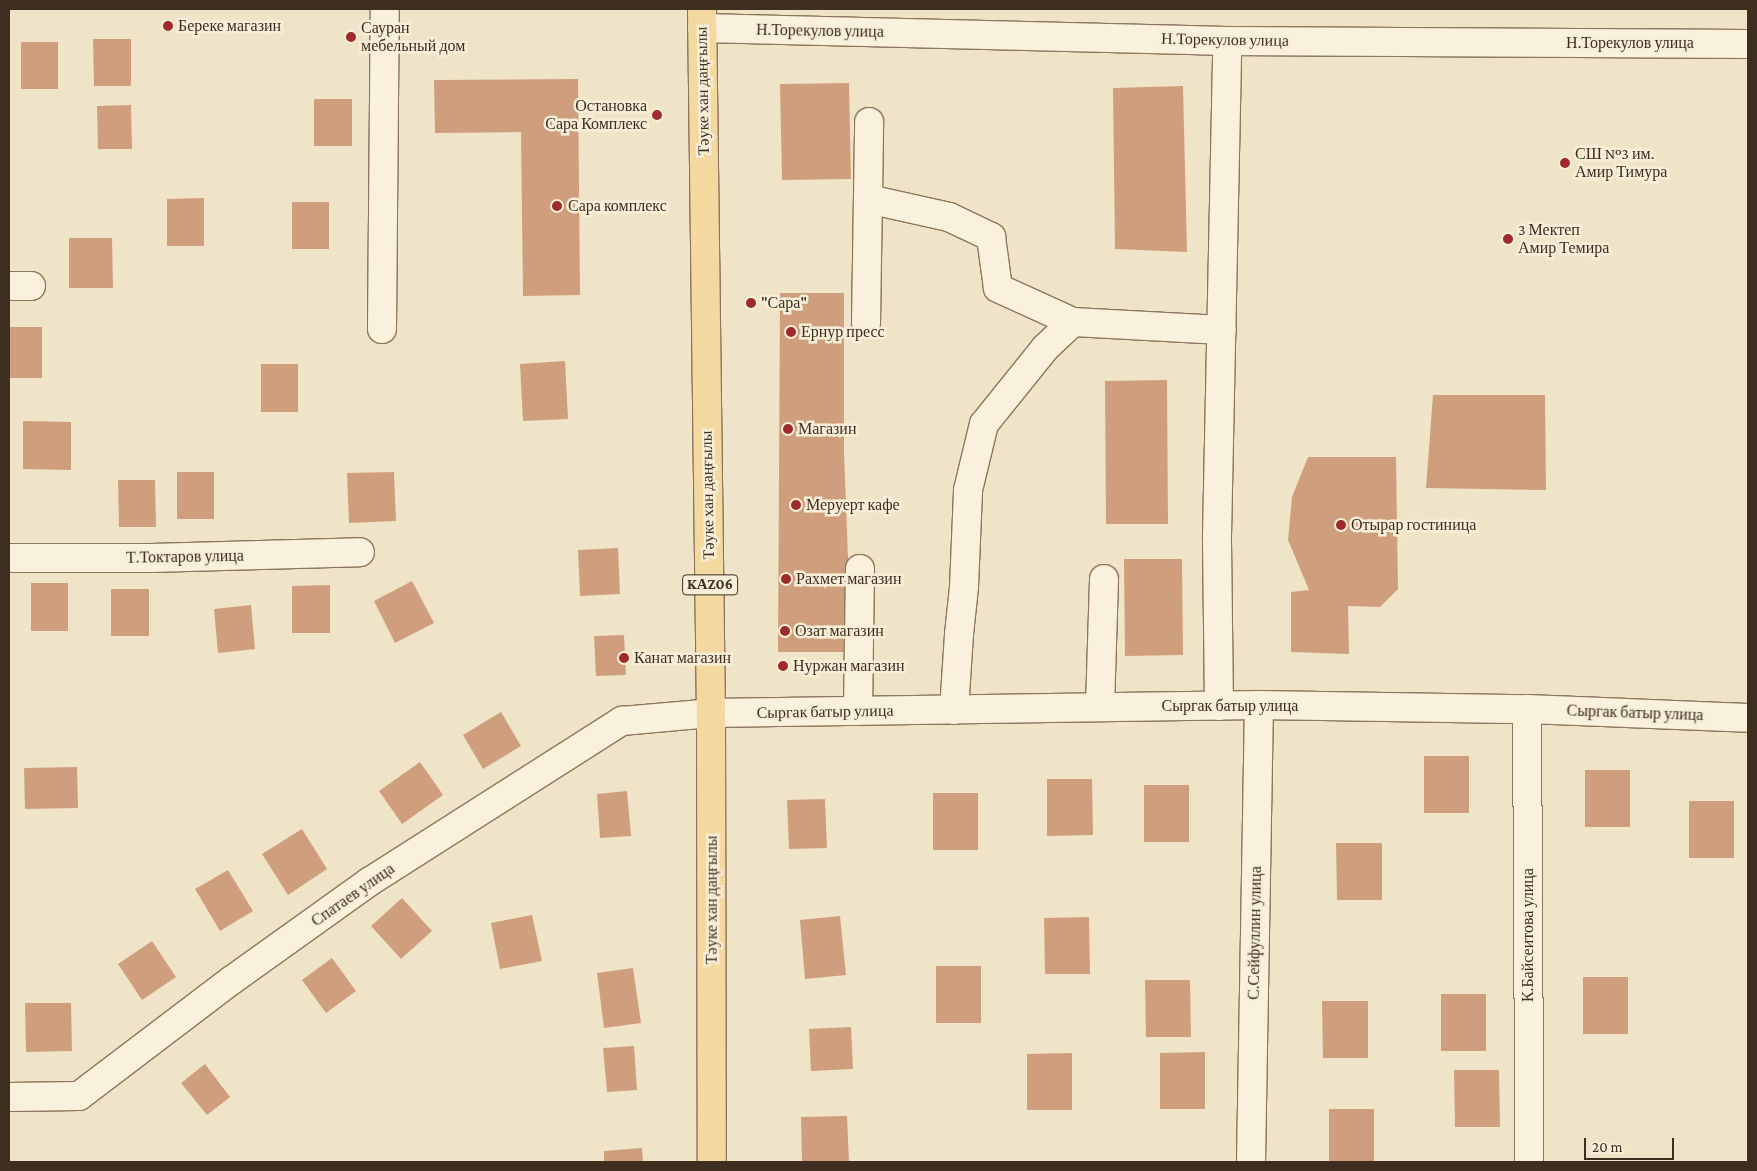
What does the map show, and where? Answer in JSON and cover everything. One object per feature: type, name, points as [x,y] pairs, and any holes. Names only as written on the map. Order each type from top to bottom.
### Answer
[{"type":"main road","name":"Тәуке хан даңғылы","points":[[702,19],[711,713],[712,1162]]},
{"type":"street","points":[[382,329],[386,9]]},
{"type":"street","name":"Н.Торекулов улица","points":[[702,19],[1227,41],[1748,44]]},
{"type":"street","points":[[1219,706],[1217,536],[1227,41]]},
{"type":"street","points":[[866,324],[869,122]]},
{"type":"street","points":[[868,199],[949,217],[991,237],[998,288],[1073,322],[1222,330]]},
{"type":"street","points":[[954,710],[964,587],[968,490],[984,424],[1044,348],[1073,322]]},
{"type":"street","name":"Т.Токтаров улица","points":[[9,558],[151,558],[360,552]]},
{"type":"street","points":[[858,711],[860,569]]},
{"type":"street","points":[[1100,707],[1104,579]]},
{"type":"street","name":"Сыргак батыр улица","points":[[711,713],[1260,705],[1527,708],[1748,718]]},
{"type":"street","name":"С.Сейфуллин улица","points":[[1251,1162],[1260,705]]},
{"type":"street","name":"К.Байсеитова улица","points":[[1527,708],[1529,1162]]},
{"type":"street","name":"Спатаев улица","points":[[9,1097],[79,1096],[232,980],[369,882],[622,721],[711,713]]},
{"type":"building","points":[[93,39],[131,39],[131,86],[94,86]]},
{"type":"building","points":[[21,42],[58,42],[58,89],[21,89]]},
{"type":"building","name":"Сара комплекс","points":[[578,79],[580,295],[523,296],[521,132],[435,133],[434,80]]},
{"type":"building","points":[[849,83],[851,179],[782,180],[780,84]]},
{"type":"building","points":[[1183,86],[1187,252],[1115,249],[1113,88]]},
{"type":"building","points":[[314,99],[352,99],[352,146],[314,146]]},
{"type":"building","points":[[131,105],[132,149],[98,149],[97,106]]},
{"type":"building","points":[[204,198],[204,246],[167,246],[167,199]]},
{"type":"building","points":[[292,202],[329,202],[329,249],[292,249]]},
{"type":"building","points":[[69,238],[112,238],[113,288],[69,288]]},
{"type":"building","points":[[780,293],[844,293],[844,451],[848,558],[848,652],[778,652]]},
{"type":"building","points":[[9,327],[42,327],[42,378],[9,378]]},
{"type":"building","points":[[565,361],[568,419],[523,421],[520,364]]},
{"type":"building","points":[[261,364],[298,364],[298,412],[261,412]]},
{"type":"building","points":[[1167,380],[1168,524],[1106,524],[1105,381]]},
{"type":"building","points":[[1433,395],[1545,395],[1546,490],[1426,488]]},
{"type":"building","points":[[23,421],[71,422],[71,470],[23,469]]},
{"type":"building","points":[[1308,457],[1396,457],[1398,589],[1380,607],[1348,606],[1349,654],[1291,652],[1291,592],[1309,590],[1288,540],[1292,497]]},
{"type":"building","points":[[177,472],[214,472],[214,519],[177,519]]},
{"type":"building","points":[[394,472],[396,521],[349,523],[347,473]]},
{"type":"building","points":[[118,480],[155,480],[156,527],[119,527]]},
{"type":"building","points":[[618,548],[620,594],[580,596],[578,550]]},
{"type":"building","points":[[1124,559],[1182,559],[1183,655],[1125,656]]},
{"type":"building","points":[[412,581],[434,623],[395,643],[374,601]]},
{"type":"building","points":[[31,583],[68,583],[68,631],[31,631]]},
{"type":"building","points":[[330,585],[330,633],[292,633],[292,586]]},
{"type":"building","points":[[111,589],[149,589],[149,636],[111,636]]},
{"type":"building","points":[[251,605],[255,649],[218,653],[214,609]]},
{"type":"building","points":[[624,635],[626,675],[596,676],[594,636]]},
{"type":"building","points":[[501,712],[521,746],[483,769],[463,735]]},
{"type":"building","points":[[1424,756],[1469,756],[1469,813],[1424,813]]},
{"type":"building","points":[[420,762],[443,795],[402,824],[379,791]]},
{"type":"building","points":[[77,767],[78,808],[25,809],[24,768]]},
{"type":"building","points":[[1585,770],[1630,770],[1630,827],[1585,827]]},
{"type":"building","points":[[1047,779],[1092,779],[1093,835],[1047,836]]},
{"type":"building","points":[[1144,785],[1189,785],[1189,842],[1144,842]]},
{"type":"building","points":[[627,791],[631,836],[600,838],[597,794]]},
{"type":"building","points":[[933,793],[978,793],[978,850],[933,850]]},
{"type":"building","points":[[825,799],[827,848],[789,849],[787,800]]},
{"type":"building","points":[[1689,801],[1734,801],[1734,858],[1689,858]]},
{"type":"building","points":[[302,829],[327,869],[288,895],[262,854]]},
{"type":"building","points":[[1336,843],[1382,843],[1382,900],[1337,900]]},
{"type":"building","points":[[228,870],[253,911],[220,931],[195,889]]},
{"type":"building","points":[[402,898],[432,931],[401,959],[371,926]]},
{"type":"building","points":[[532,915],[542,961],[500,969],[491,923]]},
{"type":"building","points":[[840,916],[846,975],[805,979],[800,920]]},
{"type":"building","points":[[1089,917],[1090,974],[1045,974],[1044,918]]},
{"type":"building","points":[[152,941],[176,977],[142,1000],[118,964]]},
{"type":"building","points":[[332,958],[356,991],[326,1013],[302,980]]},
{"type":"building","points":[[936,966],[981,966],[981,1023],[936,1023]]},
{"type":"building","points":[[633,968],[641,1023],[604,1028],[597,973]]},
{"type":"building","points":[[1583,977],[1628,977],[1628,1034],[1583,1034]]},
{"type":"building","points":[[1145,980],[1190,980],[1191,1037],[1146,1037]]},
{"type":"building","points":[[1441,994],[1486,994],[1486,1051],[1441,1051]]},
{"type":"building","points":[[1322,1001],[1368,1001],[1368,1058],[1323,1058]]},
{"type":"building","points":[[25,1003],[71,1003],[72,1051],[26,1052]]},
{"type":"building","points":[[851,1027],[853,1069],[811,1071],[809,1029]]},
{"type":"building","points":[[634,1046],[637,1090],[607,1092],[603,1048]]},
{"type":"building","points":[[1205,1052],[1205,1109],[1160,1109],[1160,1053]]},
{"type":"building","points":[[1072,1053],[1072,1110],[1027,1110],[1027,1054]]},
{"type":"building","points":[[205,1064],[230,1097],[207,1115],[181,1083]]},
{"type":"building","points":[[1454,1070],[1499,1070],[1500,1127],[1455,1127]]},
{"type":"building","points":[[1329,1109],[1374,1109],[1374,1162],[1329,1162]]},
{"type":"building","points":[[847,1116],[849,1162],[802,1162],[801,1117]]},
{"type":"building","points":[[642,1148],[643,1162],[604,1162],[604,1151]]},
{"type":"place","name":"Береке магазин","points":[[168,26]]},
{"type":"place","name":"Сауран мебельный дом","points":[[351,37]]},
{"type":"place","name":"Остановка Сара Комплекс","points":[[657,115]]},
{"type":"place","name":"СШ №3 им. Амир Тимура","points":[[1565,163]]},
{"type":"place","name":"Сара комплекс","points":[[557,206]]},
{"type":"place","name":"3 Мектеп Амир Темира","points":[[1508,239]]},
{"type":"place","name":"\"Сара\"","points":[[751,303]]},
{"type":"place","name":"Ернур пресс","points":[[791,332]]},
{"type":"place","name":"Магазин","points":[[788,429]]},
{"type":"place","name":"Меруерт кафе","points":[[796,505]]},
{"type":"place","name":"Отырар гостиница","points":[[1341,525]]},
{"type":"place","name":"Рахмет магазин","points":[[786,579]]},
{"type":"place","name":"Озат магазин","points":[[785,631]]},
{"type":"place","name":"Канат магазин","points":[[624,658]]},
{"type":"place","name":"Нуржан магазин","points":[[783,666]]}]
